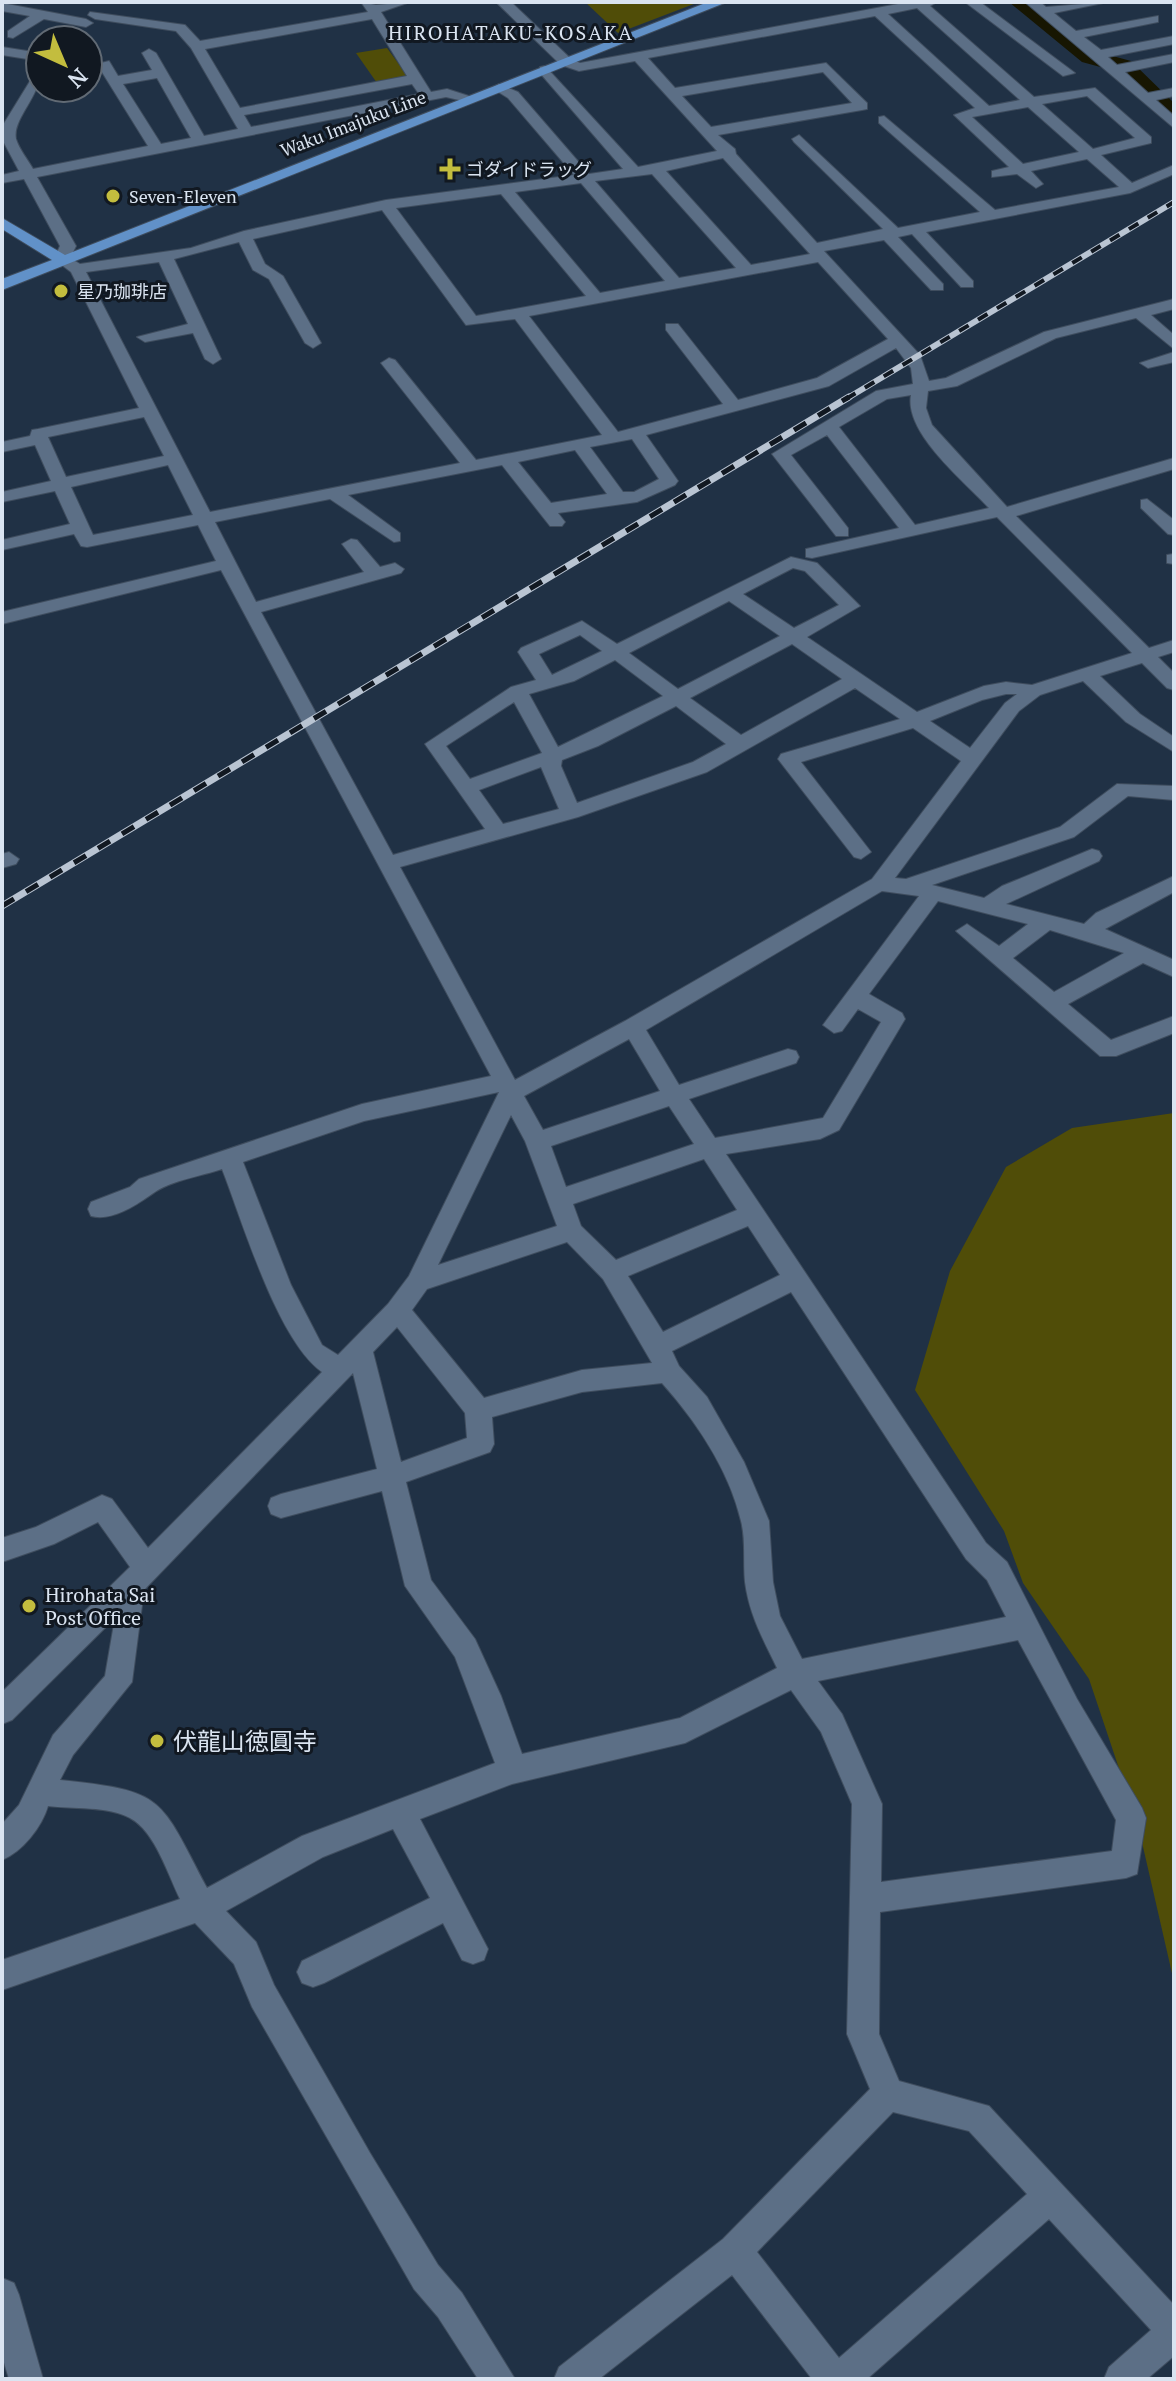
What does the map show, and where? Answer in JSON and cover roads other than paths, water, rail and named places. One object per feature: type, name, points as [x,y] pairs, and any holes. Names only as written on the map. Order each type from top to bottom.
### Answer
[{"type":"main road","name":"Waku Imajuku Line","points":[[2,285],[69,264],[467,100],[720,2]]},
{"type":"main road","points":[[2,223],[69,264]]},
{"type":"street","points":[[86,24],[109,2]]},
{"type":"street","points":[[197,46],[403,2]]},
{"type":"street","points":[[503,2],[566,62],[579,67],[925,3],[1130,189]]},
{"type":"street","points":[[972,2],[1068,73]]},
{"type":"street","points":[[1032,2],[1111,64],[1168,113],[1174,124]]},
{"type":"street","points":[[1045,11],[1101,2]]},
{"type":"street","points":[[2,7],[180,28],[197,46],[216,75],[247,132]]},
{"type":"street","points":[[371,9],[428,97]]},
{"type":"street","points":[[878,12],[985,110]]},
{"type":"street","points":[[13,34],[42,14]]},
{"type":"street","points":[[1074,35],[1153,19]]},
{"type":"street","points":[[1111,64],[1174,40]]},
{"type":"street","points":[[149,53],[200,141]]},
{"type":"street","points":[[639,57],[730,152],[920,367],[924,387],[916,402],[917,415],[924,427],[1002,513],[1174,684]]},
{"type":"street","points":[[1111,64],[1174,58]]},
{"type":"street","points":[[104,64],[157,149]]},
{"type":"street","points":[[673,93],[826,67],[862,106],[710,132]]},
{"type":"street","points":[[545,70],[634,172]]},
{"type":"street","points":[[114,81],[161,73]]},
{"type":"street","points":[[234,113],[415,79]]},
{"type":"street","points":[[499,88],[513,95],[675,283]]},
{"type":"street","points":[[997,174],[1020,169],[1091,154],[1146,140],[1090,91],[961,115],[1020,169],[1036,184]]},
{"type":"street","points":[[1148,97],[1174,92]]},
{"type":"street","points":[[2,179],[447,93],[467,100]]},
{"type":"street","points":[[24,99],[6,124],[9,139],[26,175],[68,246],[69,264],[206,519],[250,609],[537,1141],[571,1231],[612,1272],[663,1359],[698,1405],[731,1462],[755,1521],[759,1582],[766,1618],[795,1673],[832,1723],[867,1804],[863,2034],[888,2094]]},
{"type":"street","points":[[884,120],[992,215]]},
{"type":"street","points":[[799,139],[890,233],[937,287]]},
{"type":"street","points":[[69,264],[165,257],[386,205],[584,176],[656,169],[730,152]]},
{"type":"street","points":[[656,169],[747,270]]},
{"type":"street","points":[[386,205],[472,322],[747,270],[914,228],[1130,189],[1174,169]]},
{"type":"street","points":[[503,188],[555,245],[595,297]]},
{"type":"street","points":[[914,228],[967,284]]},
{"type":"street","points":[[244,236],[259,267],[275,276],[313,343]]},
{"type":"street","points":[[165,257],[213,359]]},
{"type":"street","points":[[842,532],[781,454],[882,395],[951,382],[1050,335],[1174,304]]},
{"type":"street","points":[[518,312],[613,437]]},
{"type":"street","points":[[1139,312],[1174,344]]},
{"type":"street","points":[[145,337],[198,327]]},
{"type":"street","points":[[672,327],[735,408]]},
{"type":"street","points":[[148,411],[38,434],[87,542],[636,433],[823,382],[896,341]]},
{"type":"street","points":[[1148,363],[1174,357]]},
{"type":"street","points":[[389,363],[472,466]]},
{"type":"street","points":[[828,425],[906,525]]},
{"type":"street","points":[[507,459],[553,517],[618,497],[637,497],[669,481],[636,433]]},
{"type":"street","points":[[2,447],[40,439]]},
{"type":"street","points":[[580,445],[618,497]]},
{"type":"street","points":[[2,497],[174,459]]},
{"type":"street","points":[[812,553],[1002,513],[1174,463]]},
{"type":"street","points":[[332,492],[394,537]]},
{"type":"street","points":[[1147,504],[1174,530]]},
{"type":"street","points":[[2,545],[80,527]]},
{"type":"street","points":[[250,609],[385,572],[351,544]]},
{"type":"street","points":[[465,788],[591,742],[851,606],[811,567],[791,562],[615,653],[548,683],[518,691],[435,744],[465,788],[498,832]]},
{"type":"street","points":[[2,618],[229,563]]},
{"type":"street","points":[[730,593],[972,759]]},
{"type":"street","points":[[548,683],[528,652],[582,627],[740,744]]},
{"type":"street","points":[[100,1209],[138,1194],[147,1185],[362,1113],[507,1087],[633,1027],[879,884],[1012,707],[1033,691],[1174,646]]},
{"type":"street","points":[[1087,674],[1133,718],[1174,746]]},
{"type":"street","points":[[387,864],[571,812],[700,767],[856,679]]},
{"type":"street","points":[[861,852],[788,759],[916,720],[949,703],[1020,685],[1033,691]]},
{"type":"street","points":[[518,691],[553,755],[551,766],[571,812]]},
{"type":"street","points":[[907,886],[1047,841],[1067,832],[1124,789],[1174,793]]},
{"type":"street","points":[[987,907],[1010,891],[1082,860],[1047,841]]},
{"type":"street","points":[[1088,932],[1104,918],[1174,883]]},
{"type":"street","points":[[879,884],[907,886],[1088,932],[1172,965]]},
{"type":"street","points":[[834,1025],[932,894]]},
{"type":"street","points":[[999,958],[1047,921]]},
{"type":"street","points":[[967,931],[1108,1050],[1174,1024]]},
{"type":"street","points":[[1051,1004],[1141,954]]},
{"type":"street","points":[[560,1199],[709,1148],[820,1130],[831,1124],[894,1019],[856,997]]},
{"type":"street","points":[[633,1027],[673,1094],[976,1551],[997,1571],[1067,1708],[1131,1818],[1126,1864],[866,1899]]},
{"type":"street","points":[[537,1141],[788,1057]]},
{"type":"street","points":[[2,1711],[138,1577],[397,1311],[418,1282],[507,1087]]},
{"type":"street","points":[[230,1158],[279,1285],[313,1352],[339,1370]]},
{"type":"street","points":[[612,1272],[752,1214]]},
{"type":"street","points":[[418,1282],[571,1231]]},
{"type":"street","points":[[478,1410],[663,1359],[795,1279]]},
{"type":"street","points":[[281,1506],[390,1477],[481,1444],[478,1410],[418,1331],[397,1311]]},
{"type":"street","points":[[360,1350],[419,1586],[443,1609],[490,1700],[512,1770]]},
{"type":"street","points":[[2,1550],[44,1536],[102,1507],[138,1577],[118,1682],[63,1745],[38,1791],[31,1813],[2,1846]]},
{"type":"street","points":[[2,1975],[30,1968],[200,1906],[313,1846],[512,1770],[685,1730],[795,1673],[1026,1626]]},
{"type":"street","points":[[38,1791],[120,1800],[143,1809],[156,1822],[200,1906],[245,1953],[263,1996],[358,2165],[426,2277],[450,2305],[498,2379]]},
{"type":"street","points":[[400,1812],[473,1949]]},
{"type":"street","points":[[313,1972],[448,1905]]},
{"type":"street","points":[[888,2094],[978,2117],[1174,2332],[1121,2379]]},
{"type":"street","points":[[571,2379],[735,2251],[888,2094]]},
{"type":"street","points":[[841,2379],[1050,2196]]},
{"type":"street","points":[[735,2251],[834,2379]]},
{"type":"street","points":[[2,2295],[26,2379]]},
{"type":"waterway","points":[[1020,2],[1090,57],[1123,66],[1145,91],[1174,115]]},
{"type":"railway","points":[[846,399],[1174,202]]},
{"type":"railway","points":[[2,906],[849,397]]},
{"type":"place","name":"ゴダイドラッグ","points":[[450,169]]},
{"type":"place","name":"Seven-Eleven","points":[[113,196]]},
{"type":"place","name":"星乃珈琲店","points":[[61,291]]},
{"type":"place","name":"Hirohata Sai Post Office","points":[[29,1606]]},
{"type":"place","name":"伏龍山徳圓寺","points":[[157,1741]]},
{"type":"district","name":"HIROHATAKU-KOSAKA","points":[[511,32]]}]
